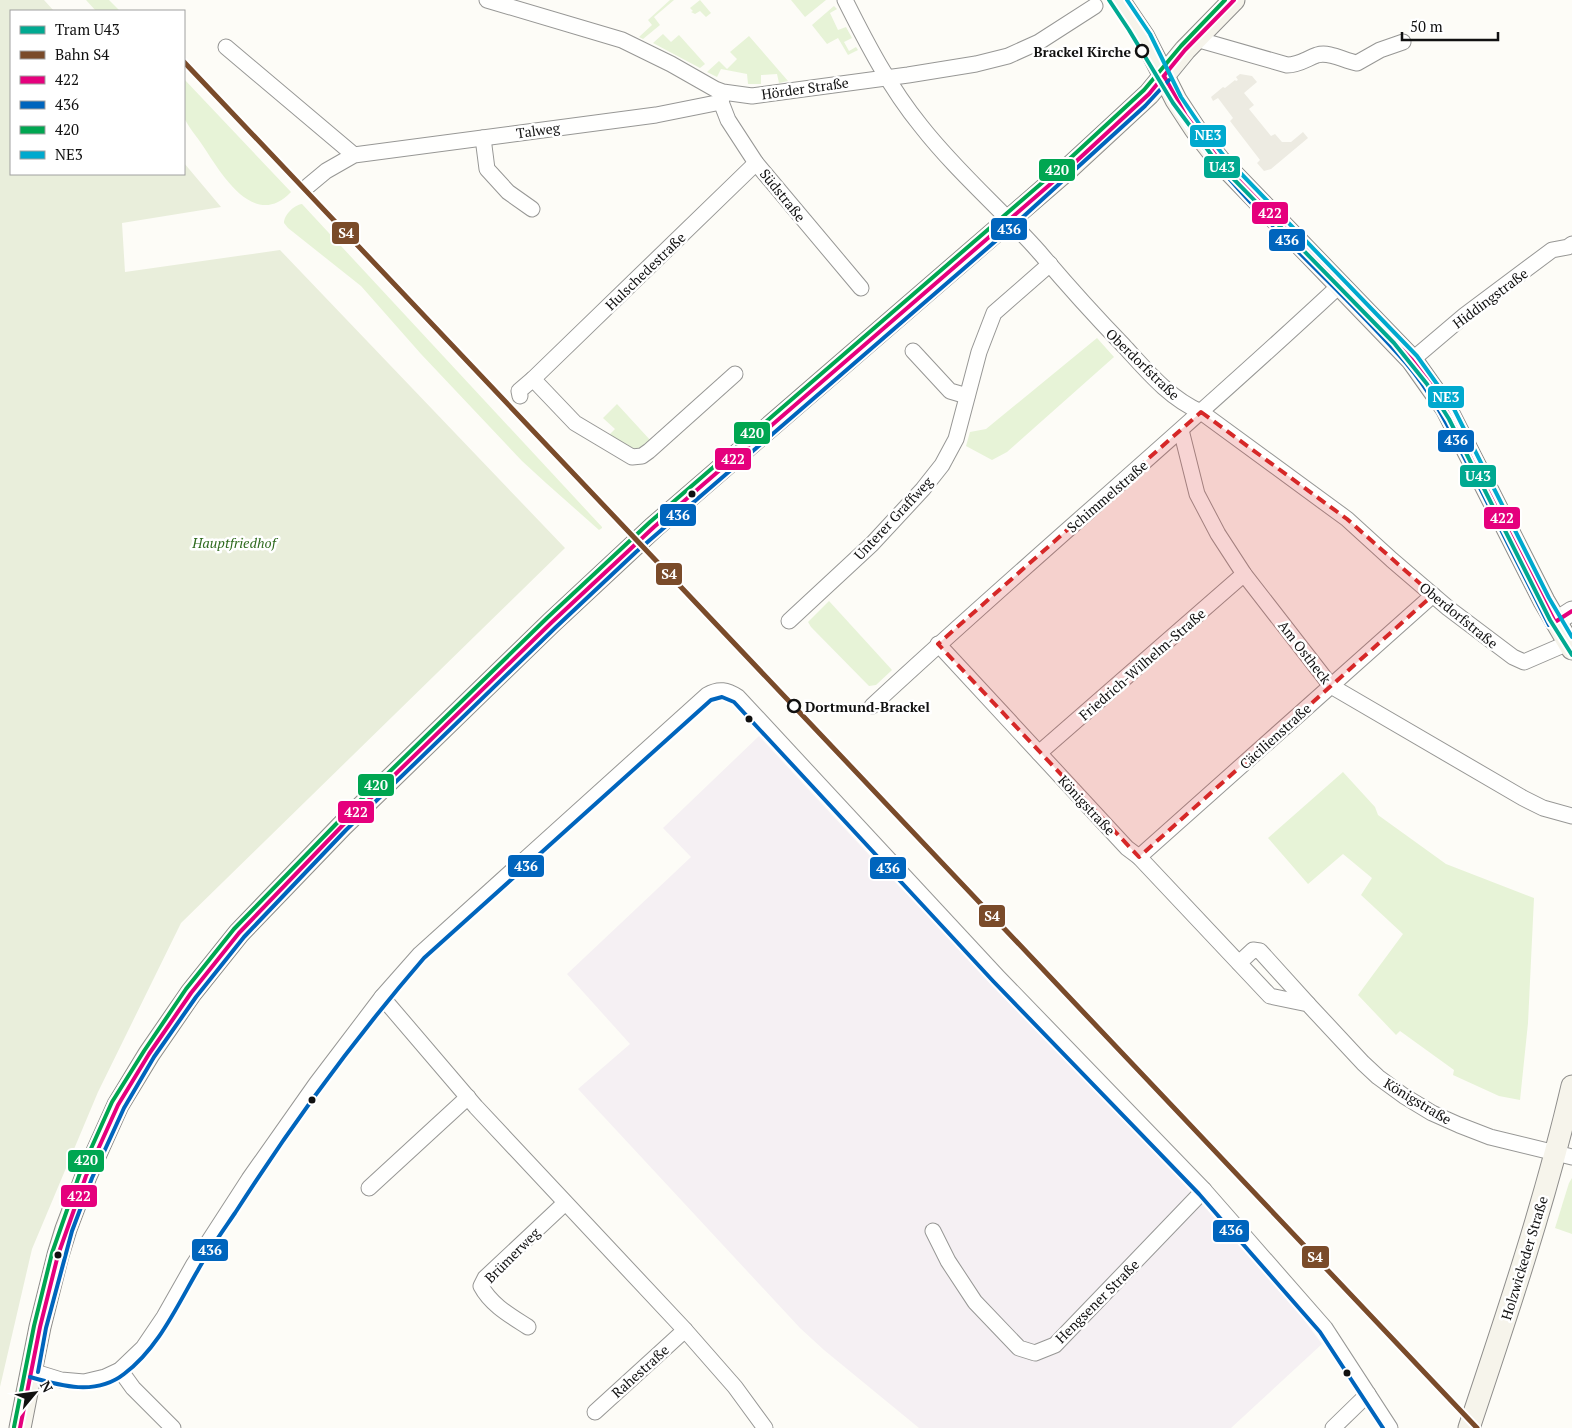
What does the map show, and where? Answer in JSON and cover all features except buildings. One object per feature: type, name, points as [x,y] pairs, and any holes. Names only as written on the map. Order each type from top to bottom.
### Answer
[{"type":"main road","points":[[1119,0],[1144,37],[1186,116],[1220,160],[1412,360],[1446,408],[1563,616],[1570,646]]},
{"type":"main road","points":[[20,1428],[40,1327],[66,1229],[86,1176],[118,1105],[148,1054],[191,993],[239,933],[349,819],[551,623],[643,537],[1009,221],[1141,101],[1196,39],[1234,0]]},
{"type":"main road","name":"Holzwickeder Straße","points":[[1469,1428],[1564,1156],[1572,1086]]},
{"type":"street","name":"Hörder Straße","points":[[487,0],[622,40],[672,64],[722,97],[752,96],[976,64],[1008,56],[1052,34],[1095,6]]},
{"type":"street","name":"Oberdorfstraße","points":[[845,0],[886,78],[921,126],[1165,389],[1185,405],[1201,412],[1348,519],[1433,595],[1491,642],[1513,657],[1524,662],[1570,646]]},
{"type":"street","points":[[1196,39],[1287,65],[1296,65],[1318,55],[1334,56],[1356,63],[1380,50],[1403,42]]},
{"type":"street","points":[[226,47],[354,155]]},
{"type":"street","name":"Talweg","points":[[308,186],[326,171],[354,155],[656,114],[722,97]]},
{"type":"street","name":"Südstraße","points":[[722,97],[728,120],[756,162],[862,288]]},
{"type":"street","points":[[483,138],[487,169],[508,192],[532,209]]},
{"type":"street","name":"Hulschedestraße","points":[[520,396],[519,390],[533,379],[756,162]]},
{"type":"street","name":"Hiddingstraße","points":[[1412,360],[1465,315],[1552,250],[1568,247],[1572,244]]},
{"type":"street","name":"Unterer Graffweg","points":[[788,620],[872,544],[923,489],[950,452],[956,438],[979,352],[994,313],[1050,264]]},
{"type":"street","name":"Schimmelstraße","points":[[872,706],[938,644],[1181,430],[1340,285]]},
{"type":"street","points":[[913,351],[950,391],[967,396]]},
{"type":"street","points":[[533,379],[575,422],[632,456],[642,456],[735,374]]},
{"type":"street","name":"Am Ostheck","points":[[1181,430],[1197,494],[1218,534],[1244,574],[1331,686],[1523,798],[1543,808],[1572,816]]},
{"type":"street","name":"Friedrich-Wilhelm-Straße","points":[[1039,753],[1244,574]]},
{"type":"street","name":"Cäcilienstraße","points":[[1139,857],[1433,595]]},
{"type":"street","name":"Königstraße","points":[[938,644],[1127,848],[1139,857],[1270,996],[1308,1004]]},
{"type":"street","points":[[32,1371],[61,1380],[84,1382],[105,1378],[120,1370],[143,1348],[249,1179],[316,1084],[382,997],[420,954],[707,695],[713,691],[721,690],[730,692],[738,697],[998,977],[1204,1190],[1325,1328],[1390,1428]]},
{"type":"street","name":"Königstraße","points":[[1239,963],[1253,950],[1260,951],[1363,1063],[1378,1077],[1404,1096],[1432,1113],[1459,1126],[1490,1137],[1564,1156]]},
{"type":"street","points":[[382,997],[468,1097],[736,1387],[758,1425]]},
{"type":"street","points":[[369,1188],[468,1097]]},
{"type":"street","name":"Hengsener Straße","points":[[933,1232],[948,1261],[975,1302],[1018,1348],[1035,1353],[1056,1345],[1204,1190]]},
{"type":"street","name":"Brümerweg","points":[[528,1327],[505,1312],[485,1293],[482,1286],[485,1278],[565,1203]]},
{"type":"street","name":"Rahestraße","points":[[594,1412],[685,1330]]},
{"type":"street","points":[[120,1370],[133,1388],[173,1428]]},
{"type":"street","points":[[1333,1428],[1368,1394]]},
{"type":"highlighted area","points":[[1201,412],[1347,519],[1433,595],[1139,857],[938,644]]},
{"type":"shaded area","points":[[1240,74],[1252,76],[1257,82],[1244,93],[1254,105],[1249,109],[1271,136],[1275,134],[1282,142],[1291,142],[1303,132],[1308,138],[1271,169],[1264,171],[1257,163],[1260,160],[1230,121],[1233,118],[1218,98],[1213,101],[1211,97],[1223,87],[1225,88],[1235,80],[1238,80],[1236,77]]},
{"type":"shaded area","points":[[759,736],[873,859],[1146,1143],[1287,1297],[1322,1344],[1231,1428],[919,1428],[800,1328],[578,1089],[630,1044],[567,974],[691,857],[663,828]]},
{"type":"green space","name":"Hauptfriedhof","points":[[0,0],[44,0],[53,10],[10,10],[10,175],[185,175],[185,164],[221,207],[122,223],[125,272],[280,250],[565,548],[181,923],[98,1092],[32,1249],[0,1387]]},
{"type":"green space","points":[[86,0],[109,0],[119,10],[95,10]]},
{"type":"green space","points":[[670,0],[674,0],[654,17],[660,25],[643,39],[639,37],[652,25],[648,20]]},
{"type":"green space","points":[[700,0],[711,13],[706,17],[700,11],[695,14],[691,12],[693,11],[690,8]]},
{"type":"green space","points":[[791,0],[826,0],[805,17]]},
{"type":"green space","points":[[834,6],[837,9],[830,13],[838,30],[846,27],[852,38],[844,42],[849,51],[856,47],[858,50],[848,55],[838,38],[827,44],[812,25]]},
{"type":"green space","points":[[663,34],[671,42],[679,35],[705,64],[700,68],[653,43]]},
{"type":"green space","points":[[749,36],[788,81],[779,83],[777,74],[761,75],[761,84],[748,84],[747,74],[721,69],[717,77],[707,72],[719,61],[727,69],[737,59],[730,52]]},
{"type":"green space","points":[[185,80],[291,192],[277,202],[264,205],[252,202],[229,183],[185,120]]},
{"type":"green space","points":[[302,204],[602,528],[599,530],[522,461],[421,354],[361,286],[288,228],[284,220],[293,208]]},
{"type":"green space","points":[[1097,338],[1114,357],[1007,452],[992,460],[966,446],[970,432],[986,429]]},
{"type":"green space","points":[[617,404],[651,441],[635,452],[608,436],[615,429],[603,418]]},
{"type":"green space","points":[[829,601],[892,670],[876,685],[869,686],[808,622]]},
{"type":"green space","points":[[1343,772],[1375,807],[1378,815],[1446,864],[1534,898],[1528,1023],[1520,1100],[1499,1096],[1453,1075],[1454,1070],[1400,1031],[1396,1035],[1358,995],[1403,934],[1361,895],[1372,878],[1343,854],[1308,884],[1268,838]]},
{"type":"green space","points":[[1572,1178],[1572,1234],[1555,1228]]},
{"type":"tram line","name":"U43","points":[[1109,0],[1173,103],[1216,161],[1394,343],[1427,384],[1449,419],[1550,620],[1572,655]]},
{"type":"rail line","name":"S4","points":[[185,63],[1477,1428]]},
{"type":"transit line","name":"NE3","points":[[1127,0],[1150,34],[1181,97],[1224,156],[1417,356],[1452,405],[1549,598],[1572,637]]},
{"type":"transit line","name":"420","points":[[14,1427],[34,1326],[52,1253],[80,1173],[112,1102],[144,1051],[186,989],[234,929],[338,822],[547,618],[650,522],[1065,163],[1144,90],[1181,46],[1225,0]]},
{"type":"transit line","name":"422","points":[[20,1428],[40,1327],[58,1255],[86,1176],[118,1105],[149,1054],[191,993],[239,933],[342,826],[551,623],[654,527],[1069,168],[1149,94],[1185,50],[1234,0]]},
{"type":"transit line","name":"422","points":[[1164,76],[1186,116],[1219,160],[1412,360],[1439,396],[1555,622],[1572,611]]},
{"type":"transit line","name":"436","points":[[1159,79],[1183,119],[1211,157],[1242,193],[1374,328],[1417,376],[1453,435],[1549,625]]},
{"type":"transit line","name":"436","points":[[38,1372],[46,1328],[72,1231],[92,1178],[124,1108],[154,1057],[196,997],[244,937],[346,830],[636,552],[1013,226],[1145,106],[1169,80]]},
{"type":"transit line","name":"436","points":[[30,1377],[66,1386],[90,1387],[113,1381],[136,1364],[157,1340],[211,1248],[302,1114],[373,1019],[424,958],[711,700],[722,697],[734,702],[993,981],[1199,1194],[1320,1332],[1383,1428]]},
{"type":"place","name":"Brackel Kirche","points":[[1142,51]]},
{"type":"place","name":"Dortmund-Brackel","points":[[794,706]]}]
